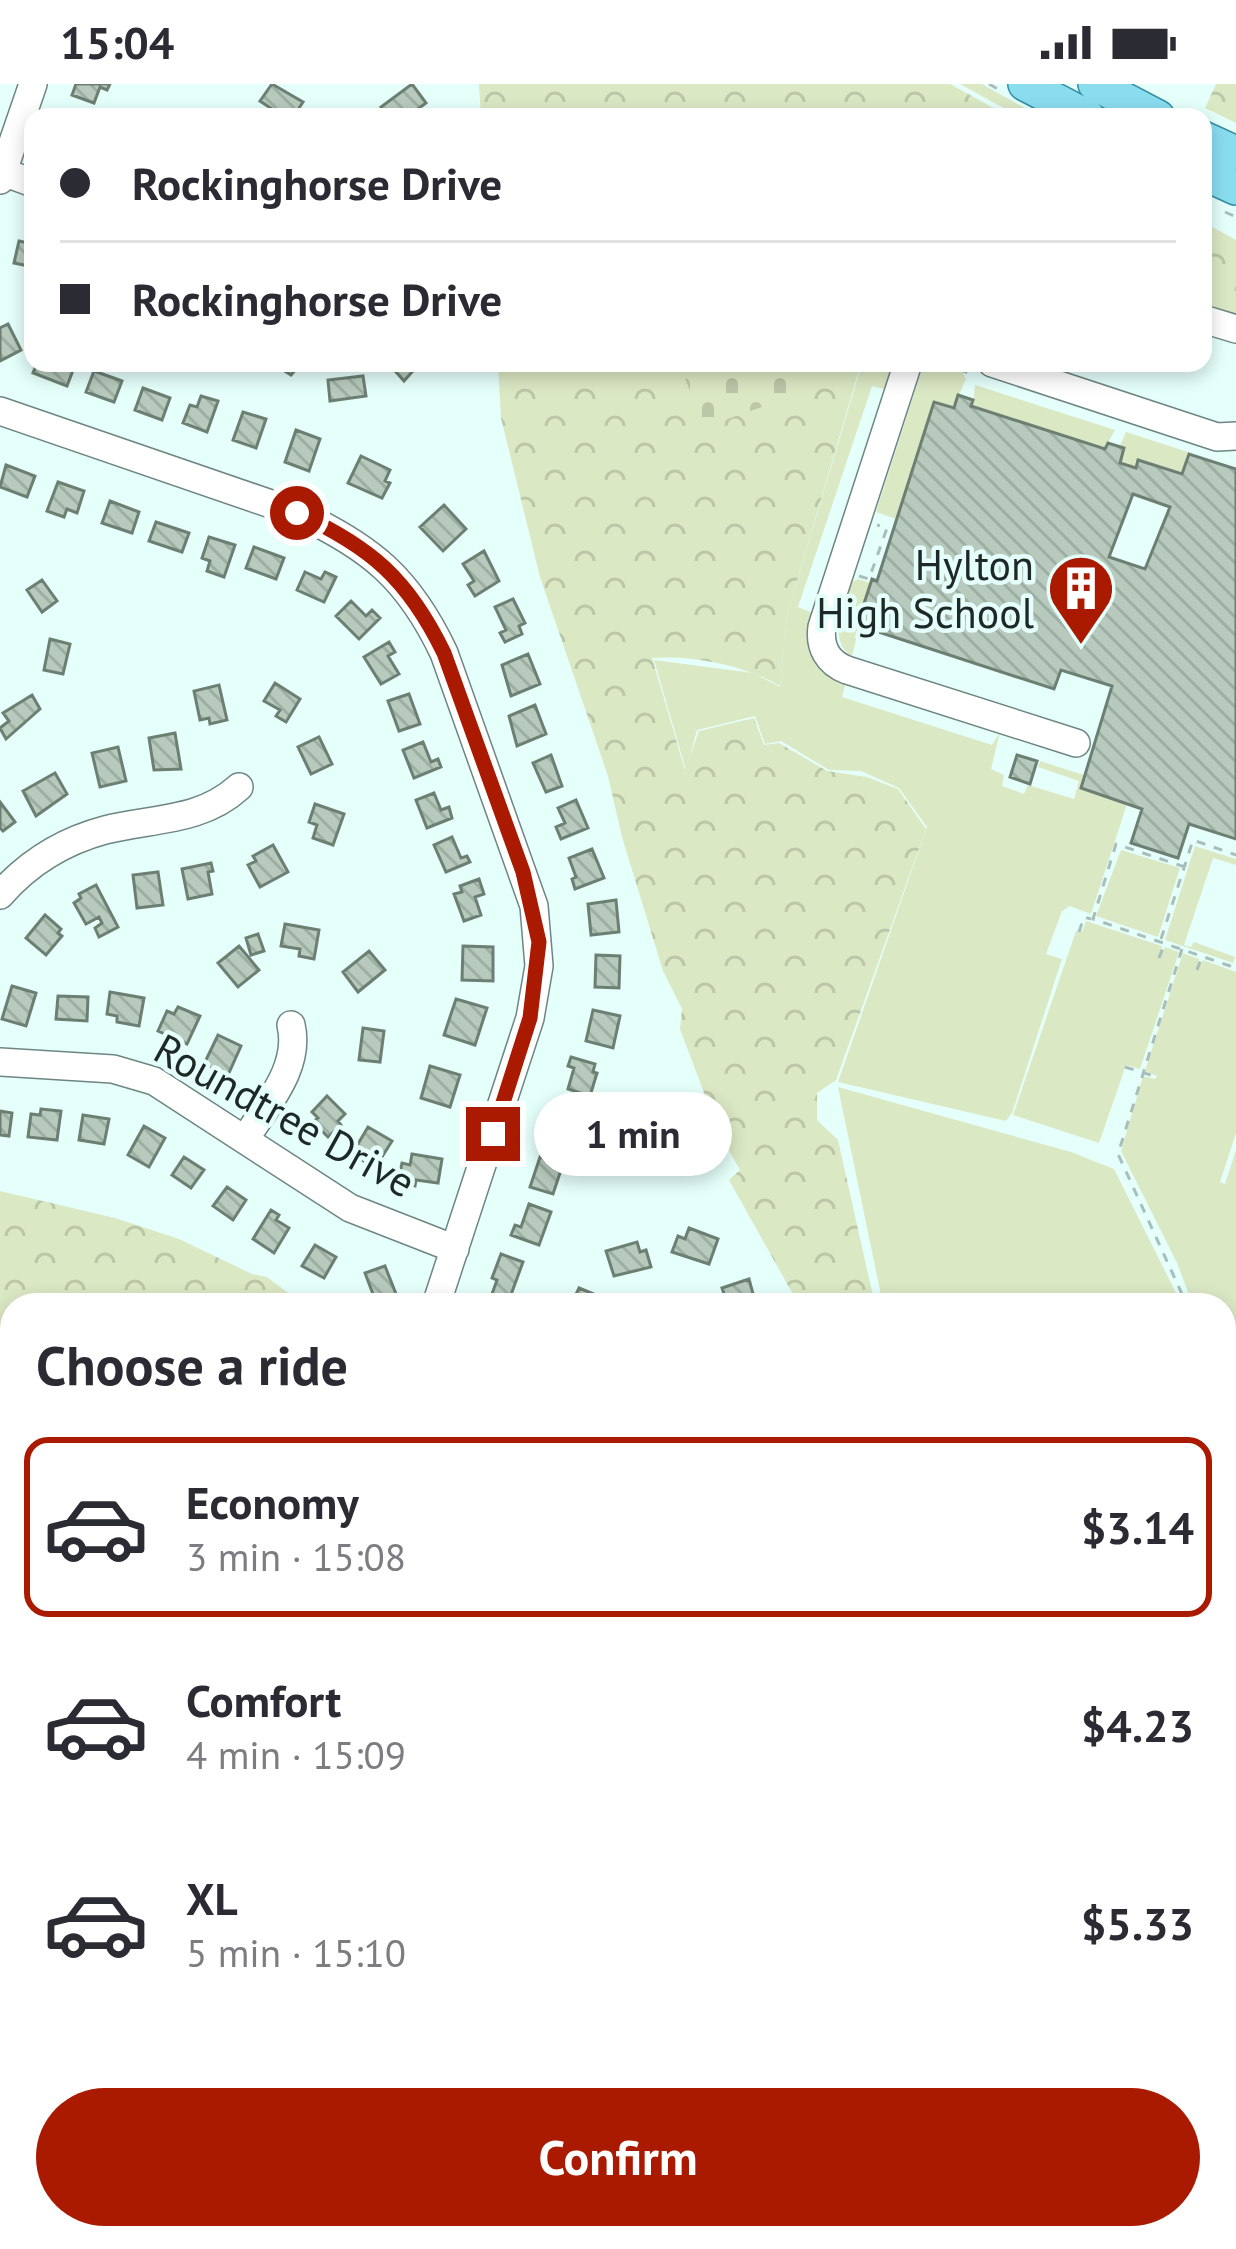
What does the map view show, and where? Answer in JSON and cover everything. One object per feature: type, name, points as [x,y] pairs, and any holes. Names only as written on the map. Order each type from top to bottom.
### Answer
[{"type":"main road","points":[[1025,84],[1071,108]]},
{"type":"main road","points":[[1095,84],[1141,108]]},
{"type":"street","points":[[1,176],[24,110]]},
{"type":"street","points":[[905,372],[823,627],[825,651],[847,670],[1076,743]]},
{"type":"street","points":[[1019,372],[1217,437],[1236,436]]},
{"type":"street","points":[[0,411],[332,529],[371,553],[428,619],[523,872],[539,942],[530,1018],[440,1293]]},
{"type":"street","points":[[0,895],[60,847],[108,830],[197,814],[239,787]]},
{"type":"street","points":[[246,1138],[291,1062],[291,1025]]},
{"type":"street","name":"Roundtree Drive","points":[[0,1062],[99,1067],[134,1074],[178,1093],[350,1208],[455,1249]]},
{"type":"path","points":[[1159,958],[1193,841],[1236,854]]},
{"type":"path","points":[[1093,920],[1116,844],[1185,867]]},
{"type":"path","points":[[1078,932],[1084,917],[1236,968]]},
{"type":"path","points":[[1182,949],[1118,1154],[1182,1293]]},
{"type":"path","points":[[1197,970],[1202,956]]},
{"type":"path","points":[[1125,1067],[1156,1077]]},
{"type":"green space","points":[[479,84],[950,84],[994,108],[480,108]]},
{"type":"green space","points":[[960,84],[982,84],[1025,108],[1004,108]]},
{"type":"green space","points":[[1216,84],[1236,84],[1236,123],[1205,108]]},
{"type":"green space","points":[[1212,227],[1236,240],[1236,316],[1212,308]]},
{"type":"green space","points":[[498,372],[858,372],[787,615],[780,686],[718,663],[652,658],[685,770],[699,731],[754,718],[764,745],[779,743],[827,771],[867,777],[898,789],[926,829],[836,1080],[817,1093],[817,1120],[838,1140],[872,1293],[792,1293],[729,1180],[740,1170],[720,1135],[680,1029],[682,1009],[663,971],[608,776],[540,577],[501,418]]},
{"type":"green space","points":[[801,372],[808,391],[704,427],[683,373]]},
{"type":"green space","points":[[859,372],[894,372],[889,390],[872,386],[798,607],[815,614],[846,682],[842,697],[992,745],[1000,732],[991,769],[1004,775],[1002,786],[1024,794],[1028,785],[1074,799],[1079,781],[1038,767],[1040,761],[1084,775],[1080,789],[1127,804],[1091,914],[1070,906],[1062,911],[1046,954],[1062,959],[1006,1121],[838,1082],[927,827],[899,788],[861,771],[829,770],[781,741],[765,744],[755,716],[697,730],[686,770],[654,660],[753,673],[780,687],[787,615]]},
{"type":"green space","points":[[921,372],[962,372],[966,379],[953,408],[934,402],[897,519],[876,512]]},
{"type":"green space","points":[[975,385],[1115,430],[1105,448],[973,405]]},
{"type":"green space","points":[[1126,432],[1188,452],[1181,473],[1139,459],[1135,467],[1121,462],[1125,448],[1120,446]]},
{"type":"green space","points":[[852,582],[870,583],[852,656],[844,649],[839,632]]},
{"type":"green space","points":[[1195,846],[1236,859],[1236,865],[1213,858],[1184,945],[1191,947],[1194,942],[1235,957],[1233,963],[1165,940]]},
{"type":"green space","points":[[1121,850],[1180,868],[1158,937],[1096,916]]},
{"type":"green space","points":[[1086,921],[1162,946],[1159,958],[1165,947],[1179,952],[1140,1069],[1126,1065],[1099,1143],[1013,1115],[1076,931],[1082,932]]},
{"type":"green space","points":[[1183,953],[1199,959],[1197,970],[1203,960],[1236,972],[1236,1133],[1220,1182],[1225,1184],[1236,1150],[1236,1293],[1188,1293],[1121,1151],[1143,1076],[1157,1076],[1145,1071]]},
{"type":"green space","points":[[838,1087],[1071,1152],[1114,1169],[1176,1293],[881,1293]]},
{"type":"green space","points":[[0,1191],[115,1218],[179,1239],[267,1277],[288,1293],[0,1293]]},
{"type":"building","points":[[76,84],[110,84],[107,90],[100,87],[94,103],[72,95]]},
{"type":"building","points":[[272,84],[303,102],[299,108],[270,108],[260,101]]},
{"type":"building","points":[[412,84],[426,103],[419,108],[381,107]]},
{"type":"building","points":[[19,241],[24,242],[24,265],[14,263]]},
{"type":"building","points":[[8,324],[21,350],[0,361],[0,328]]},
{"type":"building","points":[[33,372],[72,372],[67,386]]},
{"type":"building","points":[[94,372],[122,381],[114,402],[86,392]]},
{"type":"building","points":[[363,376],[366,396],[330,401],[328,380]]},
{"type":"building","points":[[143,388],[170,398],[162,420],[135,410]]},
{"type":"building","name":"Hylton High School","points":[[958,395],[973,400],[971,406],[1105,449],[1108,443],[1124,448],[1120,463],[1136,468],[1138,460],[1182,474],[1189,454],[1236,469],[1236,839],[1189,824],[1178,858],[1131,843],[1142,809],[1081,788],[1112,686],[1061,670],[1054,689],[857,625],[872,579],[877,581],[934,402],[954,408]],"holes":[[[1133,494],[1170,507],[1145,569],[1109,557]]]},
{"type":"building","points":[[201,396],[218,401],[207,432],[183,423],[190,405],[197,407]]},
{"type":"building","points":[[243,412],[266,419],[256,448],[233,440]]},
{"type":"building","points":[[296,430],[320,439],[309,471],[285,462]]},
{"type":"building","points":[[361,456],[390,470],[382,498],[348,483]]},
{"type":"building","points":[[6,465],[35,476],[27,497],[0,487]]},
{"type":"building","points":[[58,482],[84,491],[77,513],[67,509],[64,517],[47,511]]},
{"type":"building","points":[[110,501],[139,512],[132,533],[102,523]]},
{"type":"building","points":[[444,505],[466,529],[443,551],[420,527]]},
{"type":"building","points":[[156,522],[189,533],[182,552],[149,541]]},
{"type":"building","points":[[209,537],[235,545],[224,577],[207,571],[210,561],[202,558]]},
{"type":"building","points":[[254,547],[284,558],[276,579],[246,568]]},
{"type":"building","points":[[484,551],[499,581],[475,596],[468,585],[474,581],[463,564]]},
{"type":"building","points":[[305,572],[321,579],[325,572],[336,577],[324,602],[297,590]]},
{"type":"building","points":[[42,580],[57,601],[42,612],[27,590]]},
{"type":"building","points":[[513,599],[525,623],[519,626],[522,634],[505,642],[500,633],[506,630],[495,607]]},
{"type":"building","points":[[351,601],[366,616],[372,610],[380,618],[359,639],[336,616]]},
{"type":"building","points":[[50,639],[70,644],[63,674],[44,670]]},
{"type":"building","points":[[389,642],[395,652],[388,656],[399,674],[381,684],[364,657]]},
{"type":"building","points":[[528,654],[540,684],[511,696],[502,665]]},
{"type":"building","points":[[275,683],[300,699],[286,722],[276,716],[280,710],[264,701]]},
{"type":"building","points":[[219,685],[227,720],[210,724],[209,718],[200,720],[194,691]]},
{"type":"building","points":[[409,694],[420,724],[399,731],[388,701]]},
{"type":"building","points":[[32,695],[40,709],[6,739],[0,728],[9,721],[3,713]]},
{"type":"building","points":[[535,705],[546,734],[517,746],[509,716]]},
{"type":"building","points":[[175,733],[181,769],[154,770],[149,738]]},
{"type":"building","points":[[319,737],[332,764],[311,774],[298,747]]},
{"type":"building","points":[[423,742],[431,762],[438,759],[441,767],[414,778],[403,750]]},
{"type":"building","points":[[118,747],[126,781],[100,787],[92,753]]},
{"type":"building","points":[[551,755],[562,786],[546,792],[533,763]]},
{"type":"building","points":[[1017,755],[1037,761],[1030,784],[1010,777]]},
{"type":"building","points":[[55,773],[67,794],[36,816],[23,791]]},
{"type":"building","points":[[434,793],[441,810],[449,807],[452,818],[427,828],[416,800]]},
{"type":"building","points":[[576,800],[588,828],[561,839],[556,827],[565,823],[558,808]]},
{"type":"building","points":[[0,802],[15,822],[3,831],[0,828]]},
{"type":"building","points":[[315,804],[344,814],[333,845],[313,838],[317,825],[309,822]]},
{"type":"building","points":[[452,837],[461,858],[467,856],[470,862],[446,872],[434,845]]},
{"type":"building","points":[[273,845],[288,872],[260,887],[248,865],[256,861],[253,856]]},
{"type":"building","points":[[592,849],[604,878],[575,889],[569,858]]},
{"type":"building","points":[[211,863],[212,894],[188,899],[182,869]]},
{"type":"building","points":[[158,872],[163,905],[137,908],[133,875]]},
{"type":"building","points":[[479,879],[484,894],[475,897],[481,915],[464,921],[454,894],[462,892],[460,886]]},
{"type":"building","points":[[96,885],[118,927],[99,937],[95,928],[102,923],[99,917],[86,924],[74,903],[81,898],[79,894]]},
{"type":"building","points":[[616,900],[619,932],[591,935],[588,904]]},
{"type":"building","points":[[45,915],[61,929],[62,936],[46,955],[26,938]]},
{"type":"building","points":[[285,924],[319,930],[314,959],[299,956],[300,949],[281,946]]},
{"type":"building","points":[[258,934],[264,951],[251,955],[246,938]]},
{"type":"building","points":[[239,946],[259,970],[238,987],[218,963]]},
{"type":"building","points":[[463,946],[493,947],[493,981],[462,980]]},
{"type":"building","points":[[369,951],[385,970],[358,992],[343,972]]},
{"type":"building","points":[[596,955],[620,956],[619,988],[595,987]]},
{"type":"building","points":[[12,986],[36,993],[26,1026],[2,1019]]},
{"type":"building","points":[[110,992],[144,998],[139,1026],[117,1022],[117,1016],[107,1014]]},
{"type":"building","points":[[58,996],[88,997],[87,1021],[56,1019]]},
{"type":"building","points":[[456,999],[487,1008],[475,1045],[444,1035]]},
{"type":"building","points":[[178,1007],[200,1016],[187,1044],[158,1031],[167,1011],[174,1014]]},
{"type":"building","points":[[593,1010],[620,1016],[613,1048],[586,1041]]},
{"type":"building","points":[[363,1028],[384,1031],[380,1062],[359,1060]]},
{"type":"building","points":[[218,1035],[241,1046],[228,1075],[204,1064]]},
{"type":"building","points":[[571,1057],[595,1064],[590,1096],[568,1089],[574,1068],[568,1066]]},
{"type":"building","points":[[430,1066],[460,1075],[450,1107],[421,1098]]},
{"type":"building","points":[[327,1096],[345,1114],[328,1137],[313,1122],[318,1118],[312,1112]]},
{"type":"building","points":[[41,1109],[61,1111],[57,1140],[28,1137],[31,1114],[40,1115]]},
{"type":"building","points":[[561,1109],[578,1115],[567,1146],[542,1137],[551,1113],[558,1116]]},
{"type":"building","points":[[0,1111],[12,1113],[9,1136],[0,1135]]},
{"type":"building","points":[[83,1115],[109,1119],[104,1144],[79,1140]]},
{"type":"building","points":[[144,1126],[165,1138],[149,1167],[128,1155]]},
{"type":"building","points":[[368,1127],[392,1141],[375,1168],[352,1154]]},
{"type":"building","points":[[412,1154],[442,1159],[438,1183],[398,1182],[402,1163],[410,1165]]},
{"type":"building","points":[[184,1157],[204,1170],[191,1188],[172,1175]]},
{"type":"building","points":[[540,1157],[563,1164],[553,1194],[530,1187]]},
{"type":"building","points":[[227,1187],[246,1200],[233,1220],[213,1206]]},
{"type":"building","points":[[529,1204],[551,1212],[539,1245],[511,1235],[515,1225],[521,1227]]},
{"type":"building","points":[[271,1210],[289,1228],[274,1253],[253,1239]]},
{"type":"building","points":[[689,1228],[718,1239],[709,1264],[672,1252],[678,1236],[685,1239]]},
{"type":"building","points":[[637,1242],[640,1252],[646,1250],[651,1267],[614,1276],[606,1251]]},
{"type":"building","points":[[315,1245],[336,1257],[324,1278],[302,1266]]},
{"type":"building","points":[[501,1254],[523,1262],[512,1293],[492,1293],[497,1280],[492,1278]]},
{"type":"building","points":[[385,1266],[396,1293],[373,1293],[365,1273]]},
{"type":"building","points":[[749,1279],[753,1293],[724,1293],[722,1288]]},
{"type":"place","name":"Hylton High School","points":[[1081,647]]},
{"type":"route","points":[[297,513],[371,553],[428,619],[534,906],[539,942],[536,995],[493,1134]]}]
